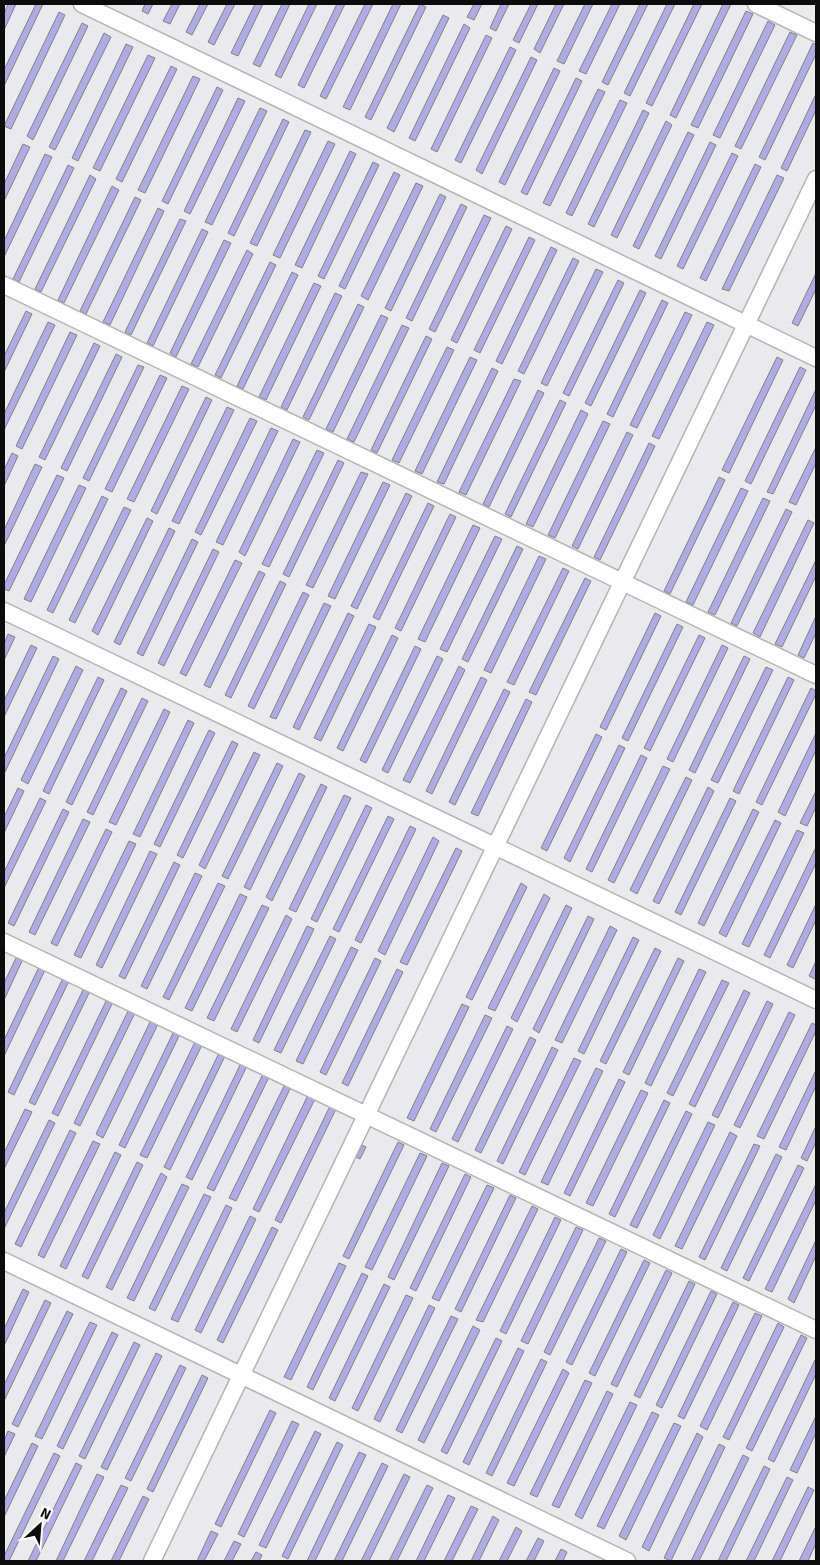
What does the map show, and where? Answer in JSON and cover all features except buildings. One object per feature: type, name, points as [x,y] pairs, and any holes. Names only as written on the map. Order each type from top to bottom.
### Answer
[{"type":"lane","points":[[82,4],[816,358]]},
{"type":"lane","points":[[756,4],[816,33]]},
{"type":"lane","points":[[152,1561],[816,179]]},
{"type":"lane","points":[[4,285],[816,675]]},
{"type":"lane","points":[[4,610],[816,1000]]},
{"type":"lane","points":[[4,942],[816,1330]]},
{"type":"lane","points":[[4,1260],[627,1561]]}]
